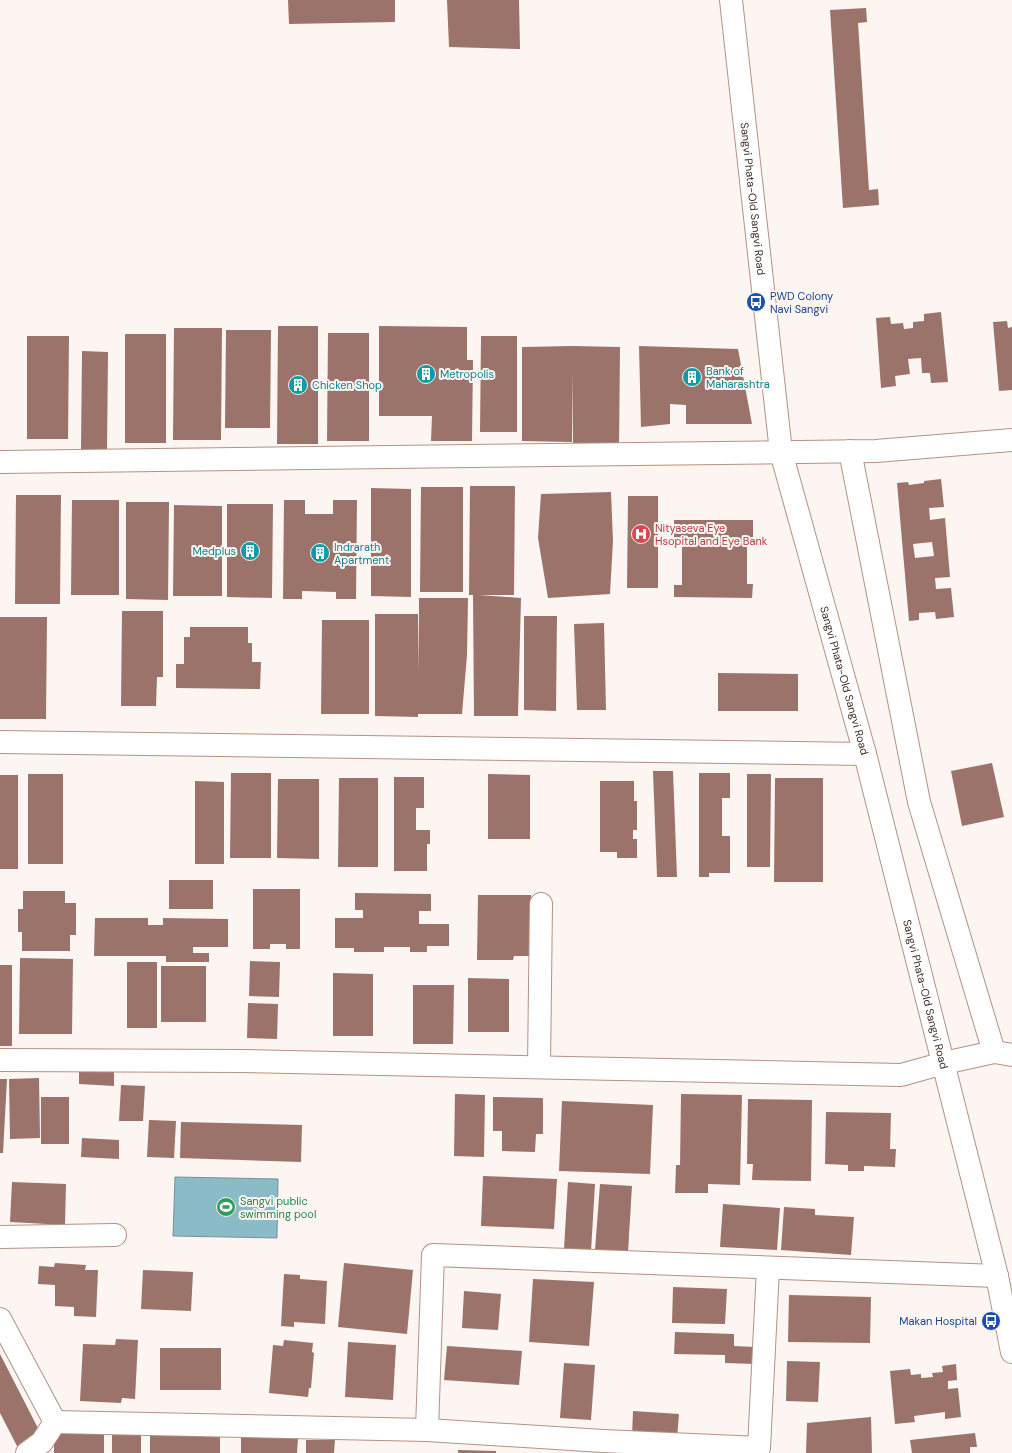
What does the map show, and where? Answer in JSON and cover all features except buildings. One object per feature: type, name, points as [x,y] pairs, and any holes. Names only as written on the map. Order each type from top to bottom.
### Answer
[{"type":"street","name":"Sangvi Phata-Old Sangvi Road","points":[[731,0],[781,452],[865,754],[997,1276],[1012,1352]]},
{"type":"street","points":[[0,462],[876,451],[1012,440]]},
{"type":"street","points":[[0,1060],[241,1061],[901,1075],[944,1063],[1003,1054],[919,802],[850,451]]},
{"type":"street","points":[[0,742],[865,754]]},
{"type":"street","points":[[539,1067],[541,904]]},
{"type":"street","points":[[0,1237],[115,1235]]},
{"type":"street","points":[[427,1430],[432,1255],[997,1276]]},
{"type":"street","points":[[55,1422],[427,1430],[603,1447],[759,1448],[768,1268]]},
{"type":"street","points":[[0,1320],[55,1422]]},
{"type":"street","points":[[27,1453],[42,1442],[55,1422]]},
{"type":"water","name":"Sangvi public swimming pool","points":[[175,1177],[278,1179],[277,1238],[173,1236]]},
{"type":"place","name":"PWD Colony Navi Sangvi","points":[[756,302]]},
{"type":"place","name":"Metropolis","points":[[426,374]]},
{"type":"place","name":"Bank of Maharashtra","points":[[692,377]]},
{"type":"place","name":"Chicken Shop","points":[[298,385]]},
{"type":"place","name":"Nityaseva Eye Hsopital and Eye Bank","points":[[641,534]]},
{"type":"place","name":"Medplus","points":[[250,551]]},
{"type":"place","name":"Indrarath Apartment","points":[[320,553]]},
{"type":"place","name":"Sangvi public swimming pool","points":[[226,1207]]},
{"type":"place","name":"Makan Hospital","points":[[991,1321]]}]
